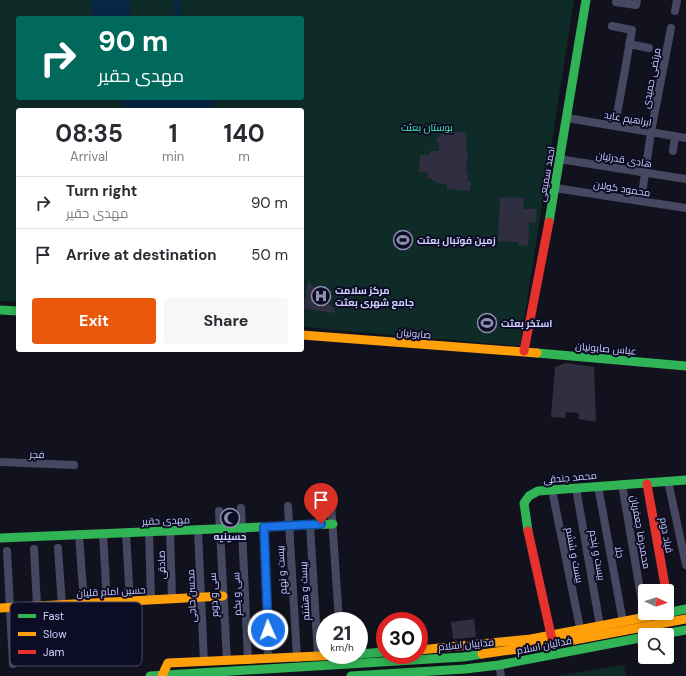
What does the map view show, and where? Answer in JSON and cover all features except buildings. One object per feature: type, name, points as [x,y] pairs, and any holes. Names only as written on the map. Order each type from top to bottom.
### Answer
[{"type":"street","name":"احمد سمیعی","points":[[524,351],[555,188],[586,0]]},
{"type":"street","points":[[675,11],[677,0]]},
{"type":"street","points":[[616,2],[637,2]]},
{"type":"street","points":[[612,26],[632,30],[615,126]]},
{"type":"street","name":"مرتضی حمیدی","points":[[641,201],[651,132],[671,28]]},
{"type":"street","points":[[629,44],[649,48]]},
{"type":"street","name":"ابراهیم عابد","points":[[567,118],[686,138]]},
{"type":"street","points":[[673,150],[675,136]]},
{"type":"street","name":"هادی قدرتیان","points":[[560,159],[686,179]]},
{"type":"street","name":"محمود کولان","points":[[555,188],[686,208]]},
{"type":"street","points":[[0,310],[16,311]]},
{"type":"street","name":"صابونیان","points":[[304,335],[473,349],[524,351]]},
{"type":"street","name":"عباس صابونیان","points":[[524,351],[686,366]]},
{"type":"street","name":"فجر","points":[[0,462],[74,465]]},
{"type":"street","name":"محمد جندقی","points":[[552,640],[527,526],[524,503],[529,496],[538,490],[622,484],[646,484],[686,480]]},
{"type":"street","points":[[668,481],[686,565]]},
{"type":"street","name":"محمدرضا جعفریان","points":[[622,484],[639,584]]},
{"type":"street","name":"قباد دوم","points":[[646,484],[665,584]]},
{"type":"street","name":"جلا","points":[[598,486],[623,622]]},
{"type":"street","name":"بیست و پنجم","points":[[576,488],[600,626]]},
{"type":"street","name":"بیست و ششم","points":[[552,490],[579,623]]},
{"type":"street","points":[[331,503],[338,612]]},
{"type":"street","name":"بیست و نهم","points":[[288,506],[297,658]]},
{"type":"street","name":"سی و یکم","points":[[242,508],[248,660]]},
{"type":"street","name":"سی و دوم","points":[[220,511],[227,661]]},
{"type":"street","name":"مهدی حقیر","points":[[0,538],[333,524]]},
{"type":"street","name":"بیست و هشتم","points":[[310,525],[316,623]]},
{"type":"street","points":[[264,527],[268,659]]},
{"type":"street","name":"محسن حاجی","points":[[198,530],[204,662]]},
{"type":"street","name":"صادقی","points":[[170,531],[172,599]]},
{"type":"street","points":[[126,532],[130,601]]},
{"type":"street","points":[[149,532],[151,600]]},
{"type":"street","points":[[79,534],[84,602]]},
{"type":"street","points":[[103,534],[107,602]]},
{"type":"street","points":[[58,548],[61,602]]},
{"type":"street","points":[[34,549],[37,602]]},
{"type":"street","points":[[7,551],[10,608]]},
{"type":"street","name":"حسین امام قلیان","points":[[107,602],[223,596]]},
{"type":"street","name":"حسین امام قلیان","points":[[0,608],[10,608]]},
{"type":"street","points":[[674,610],[686,609]]},
{"type":"street","points":[[428,649],[531,639],[552,640],[600,626],[638,618]]},
{"type":"street","name":"فداییان اسلام","points":[[150,676],[463,657],[552,640],[686,619]]},
{"type":"street","points":[[674,632],[686,630]]},
{"type":"street","name":"فدائیان اسلام","points":[[351,676],[465,669],[499,665],[638,638]]},
{"type":"street","points":[[462,646],[463,657]]},
{"type":"street","points":[[162,676],[168,663],[316,656]]},
{"type":"street","points":[[499,665],[501,676]]},
{"type":"street","points":[[183,674],[193,676]]},
{"type":"green space","name":"بوستان بعثت","points":[[0,0],[574,0],[520,346],[304,327],[304,108],[16,108],[16,302],[0,301]]},
{"type":"green space","points":[[624,665],[626,676],[556,676]]},
{"type":"water","points":[[90,0],[130,0],[131,16],[95,16],[92,11]]},
{"type":"water","points":[[173,0],[180,0],[181,12],[183,16],[176,16]]},
{"type":"water","points":[[122,100],[216,100],[211,108],[124,107]]},
{"type":"traffic: fast","points":[[549,222],[586,0]]},
{"type":"traffic: fast","points":[[0,310],[16,311]]},
{"type":"traffic: fast","points":[[537,353],[686,366]]},
{"type":"traffic: fast","points":[[528,531],[524,503],[529,496],[538,491],[686,480]]},
{"type":"traffic: fast","points":[[0,538],[333,524]]},
{"type":"traffic: fast","points":[[674,612],[686,609]]},
{"type":"traffic: fast","points":[[674,632],[686,630]]},
{"type":"traffic: fast","points":[[351,676],[465,669],[499,665],[638,638]]},
{"type":"traffic: fast","points":[[368,653],[376,653]]},
{"type":"traffic: fast","points":[[150,676],[463,657],[482,654]]},
{"type":"traffic: slow","points":[[304,335],[537,353]]},
{"type":"traffic: slow","points":[[112,602],[223,596]]},
{"type":"traffic: slow","points":[[0,608],[10,607]]},
{"type":"traffic: slow","points":[[428,649],[531,639],[638,619]]},
{"type":"traffic: slow","points":[[482,654],[553,644],[686,619]]},
{"type":"traffic: slow","points":[[162,676],[168,663],[316,656]]},
{"type":"traffic: jam","points":[[524,351],[549,222]]},
{"type":"traffic: jam","points":[[647,484],[665,584]]},
{"type":"traffic: jam","points":[[528,531],[553,644]]},
{"type":"place","name":"زمین فوتبال بعثت","points":[[403,240]]},
{"type":"place","name":"مرکز سلامت جامع شهری بعثت","points":[[321,296]]},
{"type":"place","name":"استخر بعثت","points":[[487,323]]},
{"type":"place","name":"حسینیه","points":[[230,518]]},
{"type":"route","points":[[268,630],[264,527],[321,524]]}]
